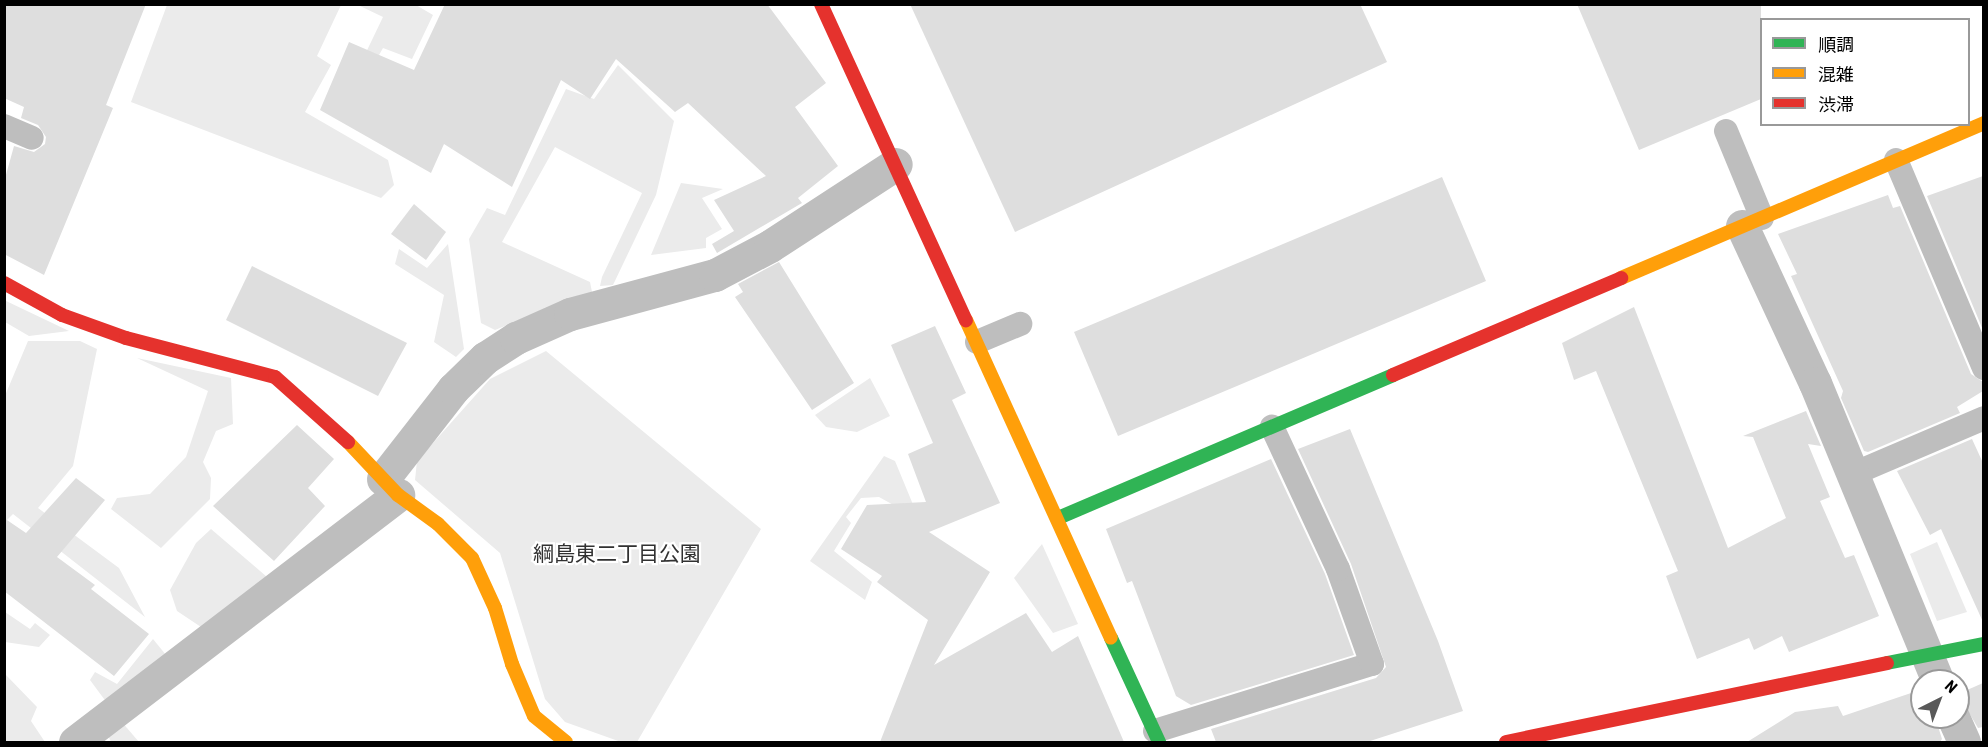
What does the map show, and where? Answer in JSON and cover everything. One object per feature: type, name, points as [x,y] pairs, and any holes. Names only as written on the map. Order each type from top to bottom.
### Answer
[{"type":"street","points":[[820,4],[896,164],[1157,737]]},
{"type":"street","points":[[1058,518],[1983,123]]},
{"type":"street","points":[[75,742],[391,487],[453,389],[485,358],[516,338],[570,314],[715,275],[770,246],[896,164]]},
{"type":"street","points":[[1752,222],[1852,474],[1933,668]]},
{"type":"street","points":[[4,284],[62,315],[126,338],[275,377],[335,428],[391,487],[438,525],[472,558],[495,608],[512,664],[534,716],[562,741]]},
{"type":"street","points":[[1506,742],[1587,733],[1933,668],[1983,644]]},
{"type":"lane","points":[[4,126],[32,138]]},
{"type":"lane","points":[[1726,131],[1752,222]]},
{"type":"lane","points":[[1896,160],[1983,368]]},
{"type":"lane","points":[[977,342],[1020,324]]},
{"type":"lane","points":[[1852,474],[1983,418]]},
{"type":"lane","points":[[1157,737],[1372,664],[1338,569],[1272,426]]},
{"type":"green space","points":[[167,5],[341,5],[317,56],[331,65],[305,112],[388,160],[394,185],[381,198],[131,102]]},
{"type":"green space","points":[[358,5],[416,5],[433,15],[412,59],[383,48],[370,71],[359,67],[383,17]]},
{"type":"green space","points":[[618,65],[674,121],[656,195],[613,285],[600,286],[602,277],[642,193],[555,147],[502,242],[590,282],[592,292],[495,330],[481,323],[469,239],[487,208],[505,215],[566,89],[594,99]]},
{"type":"green space","points":[[681,183],[723,189],[702,198],[722,229],[706,238],[706,248],[651,255]]},
{"type":"green space","points":[[448,244],[464,349],[456,357],[434,342],[444,295],[395,264],[399,249],[427,268]]},
{"type":"green space","points":[[4,300],[69,331],[29,336],[5,322]]},
{"type":"green space","points":[[28,341],[80,341],[97,349],[73,466],[38,508],[119,568],[145,617],[13,514],[5,522],[4,398]]},
{"type":"green space","name":"綱島東二丁目公園","points":[[546,351],[761,529],[637,742],[621,742],[565,722],[545,699],[500,553],[415,480],[417,461],[490,379]]},
{"type":"green space","points":[[137,358],[231,378],[233,424],[216,431],[203,462],[211,478],[210,499],[161,548],[111,509],[117,498],[150,494],[186,457],[208,391]]},
{"type":"green space","points":[[870,378],[890,416],[857,432],[826,427],[815,415]]},
{"type":"green space","points":[[884,456],[895,461],[919,519],[879,497],[861,498],[846,517],[851,523],[834,551],[872,582],[865,600],[810,561]]},
{"type":"green space","points":[[211,529],[267,577],[201,627],[177,611],[170,590],[196,543]]},
{"type":"green space","points":[[1937,542],[1967,612],[1937,621],[1910,554]]},
{"type":"green space","points":[[1042,544],[1078,624],[1053,633],[1014,578]]},
{"type":"green space","points":[[5,612],[30,629],[35,623],[50,635],[39,647],[5,642]]},
{"type":"green space","points":[[153,639],[166,655],[107,703],[90,680],[95,672],[117,684]]},
{"type":"green space","points":[[5,674],[37,707],[31,721],[45,742],[5,742]]},
{"type":"green space","points":[[121,721],[139,742],[111,742],[106,731]]},
{"type":"building","points":[[4,4],[146,4],[106,105],[113,108],[44,275],[4,254],[4,182],[14,146],[34,152],[45,144],[46,137],[38,125],[21,118],[24,107],[4,98]]},
{"type":"building","points":[[445,4],[767,4],[826,83],[795,107],[838,166],[798,198],[802,203],[717,253],[712,244],[734,231],[714,200],[766,176],[688,103],[675,112],[616,59],[590,99],[561,80],[512,187],[444,144],[431,173],[320,110],[349,42],[414,70]]},
{"type":"building","points":[[910,4],[1360,4],[1387,62],[1015,232]]},
{"type":"building","points":[[1577,4],[1761,4],[1760,99],[1639,150]]},
{"type":"building","points":[[1983,176],[1983,330],[1927,196]]},
{"type":"building","points":[[1442,177],[1486,281],[1118,436],[1074,332]]},
{"type":"building","points":[[1888,195],[1893,208],[1900,206],[1971,374],[1983,382],[1983,391],[1957,407],[1960,413],[1868,452],[1864,451],[1841,398],[1843,391],[1791,276],[1797,274],[1778,234]]},
{"type":"building","points":[[414,204],[446,232],[426,260],[391,234]]},
{"type":"building","points":[[779,262],[854,383],[812,410],[735,297],[743,292],[738,284]]},
{"type":"building","points":[[252,266],[407,343],[378,396],[226,320]]},
{"type":"building","points":[[1634,307],[1728,548],[1786,518],[1753,437],[1743,436],[1806,411],[1821,446],[1808,444],[1830,497],[1820,501],[1845,558],[1854,555],[1879,616],[1789,652],[1782,636],[1754,650],[1749,638],[1697,659],[1666,576],[1678,571],[1596,371],[1574,380],[1562,343]]},
{"type":"building","points":[[935,326],[966,393],[952,400],[1000,503],[929,532],[990,572],[934,665],[1026,613],[1052,652],[1078,636],[1124,742],[880,742],[928,620],[877,582],[882,576],[841,549],[867,505],[926,502],[908,454],[933,443],[891,345]]},
{"type":"building","points":[[297,425],[334,459],[308,488],[325,506],[274,561],[213,506]]},
{"type":"building","points":[[1350,429],[1438,641],[1463,711],[1367,742],[1216,742],[1211,729],[1376,678],[1386,667],[1351,564],[1298,449]]},
{"type":"building","points":[[1972,439],[1983,463],[1983,622],[1941,529],[1930,535],[1897,471]]},
{"type":"building","points":[[1271,459],[1325,574],[1354,655],[1191,705],[1176,696],[1132,581],[1127,583],[1106,529]]},
{"type":"building","points":[[76,478],[105,500],[57,557],[95,585],[91,589],[149,634],[114,676],[4,591],[4,518],[26,533]]},
{"type":"building","points":[[1983,683],[1983,727],[1978,728],[1970,714],[1970,689]]},
{"type":"building","points":[[1910,693],[1910,729],[1939,729],[1942,739],[1940,742],[1747,742],[1795,712],[1838,706],[1843,716]]},
{"type":"traffic: fast","points":[[1058,518],[1393,375]]},
{"type":"traffic: fast","points":[[1111,638],[1159,742]]},
{"type":"traffic: fast","points":[[1887,663],[1984,644]]},
{"type":"traffic: slow","points":[[1621,278],[1984,123]]},
{"type":"traffic: slow","points":[[966,320],[1111,638]]},
{"type":"traffic: slow","points":[[348,442],[398,495],[438,524],[472,558],[495,608],[512,664],[534,716],[566,742]]},
{"type":"traffic: jam","points":[[821,4],[966,320]]},
{"type":"traffic: jam","points":[[1393,375],[1621,278]]},
{"type":"traffic: jam","points":[[4,283],[62,315],[126,338],[275,377],[348,442]]},
{"type":"traffic: jam","points":[[1506,742],[1887,663]]}]
